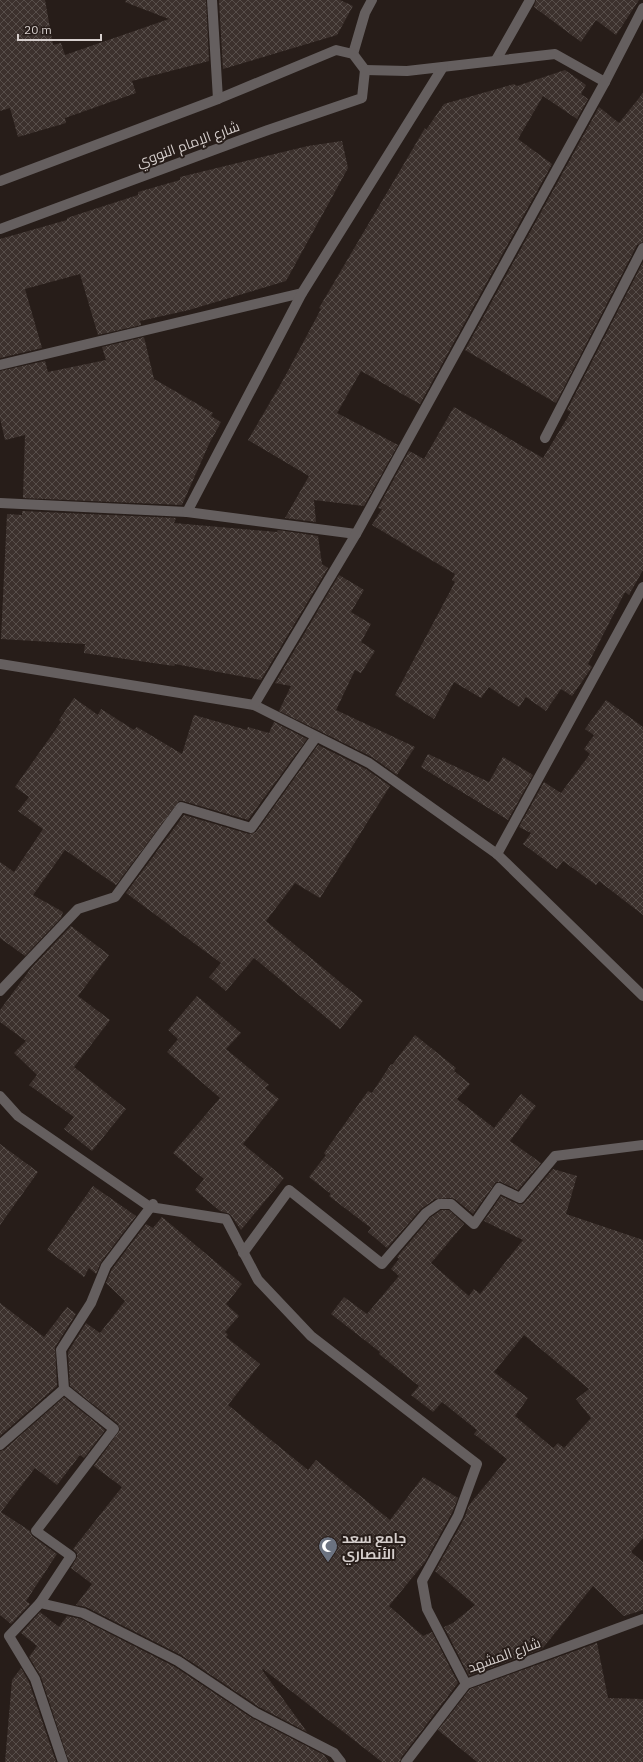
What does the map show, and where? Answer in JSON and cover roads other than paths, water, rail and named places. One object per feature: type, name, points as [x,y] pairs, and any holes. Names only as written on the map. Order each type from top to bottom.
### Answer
[{"type":"street","points":[[212,0],[218,98]]},
{"type":"street","points":[[353,54],[365,13],[372,0]]},
{"type":"street","points":[[496,60],[530,0]]},
{"type":"street","points":[[254,705],[356,534],[605,82],[643,8]]},
{"type":"street","points":[[0,181],[218,98],[336,50],[353,54],[365,70],[407,71],[555,54],[605,82]]},
{"type":"street","points":[[187,512],[302,293],[443,67]]},
{"type":"street","name":"شارع الإمام النووي","points":[[0,229],[268,130],[362,98],[365,70]]},
{"type":"street","points":[[545,438],[643,248]]},
{"type":"street","points":[[0,365],[302,293]]},
{"type":"street","points":[[0,503],[187,512],[356,534]]},
{"type":"street","points":[[497,854],[643,587]]},
{"type":"street","points":[[0,664],[254,705],[369,763],[497,854],[643,996]]},
{"type":"street","points":[[0,991],[78,909],[115,897],[181,807],[250,828],[316,737]]},
{"type":"street","points":[[0,1096],[18,1116],[151,1205],[226,1219],[258,1280],[311,1336],[477,1464],[458,1516],[422,1581],[427,1609],[466,1684]]},
{"type":"street","points":[[243,1253],[289,1190],[382,1264],[426,1213],[439,1204],[452,1204],[474,1224],[499,1188],[520,1198],[555,1156],[643,1145]]},
{"type":"street","points":[[62,1762],[35,1679],[9,1636],[40,1603],[71,1556],[36,1532],[114,1429],[64,1389],[61,1350],[92,1303],[106,1266],[151,1205]]},
{"type":"street","points":[[0,1445],[64,1389]]},
{"type":"street","points":[[40,1603],[83,1612],[178,1661],[256,1713],[334,1753],[341,1762]]},
{"type":"street","name":"شارع المشهد","points":[[406,1762],[466,1684],[643,1619]]},
{"type":"place","name":"جامع سعد الأنصاري","points":[[328,1563]]}]
